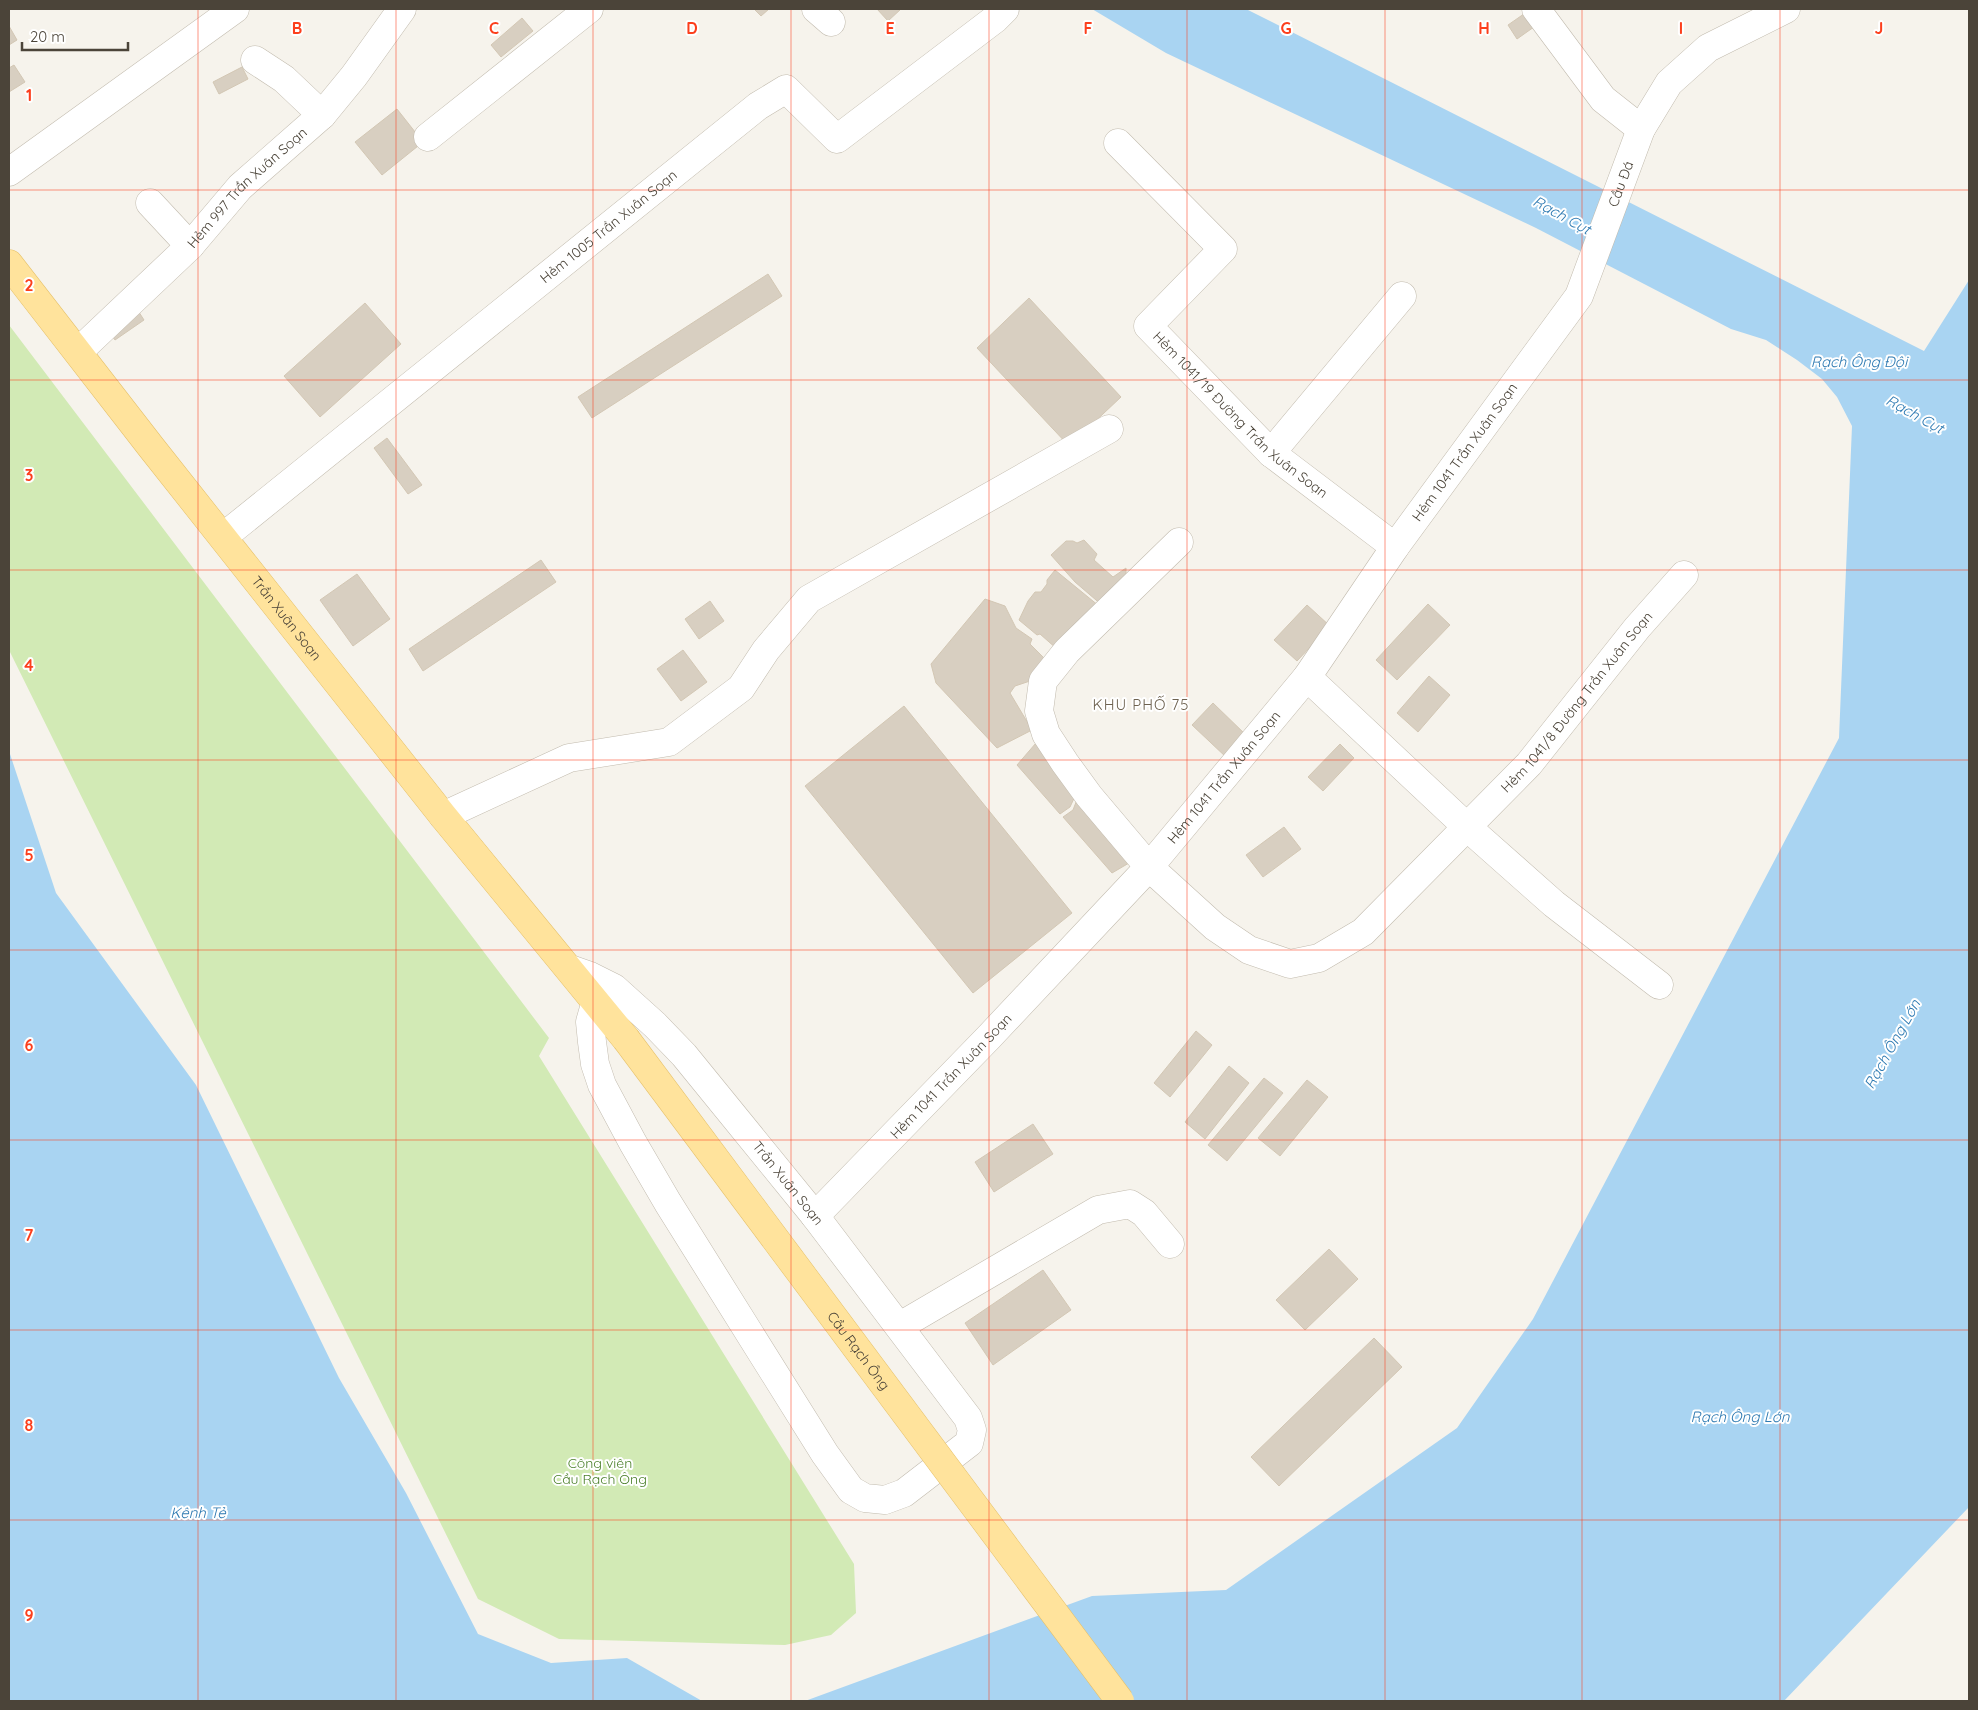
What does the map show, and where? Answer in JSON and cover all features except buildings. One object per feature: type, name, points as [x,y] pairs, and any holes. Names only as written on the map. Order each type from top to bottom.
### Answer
[{"type":"main road","name":"Trần Xuân Soạn","points":[[9,264],[443,816],[596,1001]]},
{"type":"main road","name":"Cầu Rạch Ông","points":[[596,1001],[1120,1701]]},
{"type":"street","points":[[9,172],[236,9]]},
{"type":"street","name":"Hẻm 997 Trần Xuân Soạn","points":[[78,352],[190,246],[240,187],[322,115],[354,76],[402,9]]},
{"type":"street","points":[[428,137],[589,9]]},
{"type":"street","points":[[1536,9],[1603,99],[1642,130]]},
{"type":"street","name":"Cầu Đá","points":[[1579,296],[1642,130],[1669,83],[1708,48],[1786,9]]},
{"type":"street","name":"Hẻm 1005 Trần Xuân Soạn","points":[[223,537],[758,106],[786,88],[837,139],[1000,14]]},
{"type":"street","points":[[255,60],[284,79],[322,115]]},
{"type":"street","name":"Hẻm 1041/19 Đường Trần Xuân Soạn","points":[[1118,143],[1223,249],[1148,326],[1271,453],[1395,547]]},
{"type":"street","points":[[150,204],[190,246]]},
{"type":"street","points":[[1271,453],[1402,296]]},
{"type":"street","name":"Hẻm 1041 Trần Xuân Soạn","points":[[815,1216],[989,1037],[1149,867],[1307,677],[1395,547],[1579,296]]},
{"type":"street","points":[[443,816],[569,758],[669,742],[741,688],[766,650],[809,599],[1108,429]]},
{"type":"street","name":"Hẻm 1041/8 Đường Trần Xuân Soạn","points":[[1179,542],[1067,651],[1043,681],[1039,710],[1046,734],[1065,763],[1089,796],[1149,867],[1215,927],[1250,950],[1290,964],[1318,958],[1364,932],[1529,764],[1637,628],[1684,575]]},
{"type":"street","points":[[1307,677],[1467,827],[1554,904],[1659,985]]},
{"type":"street","name":"Trần Xuân Soạn","points":[[570,969],[590,976],[614,988],[655,1025],[684,1055],[815,1216],[968,1418],[972,1430],[969,1443],[904,1492],[885,1500],[865,1498],[851,1490],[825,1454],[668,1203],[602,1085],[595,1064],[590,1022],[596,1001]]},
{"type":"street","points":[[900,1326],[1098,1210],[1130,1204],[1144,1213],[1170,1244]]},
{"type":"green space","name":"Công viên Cầu Rạch Ông","points":[[9,325],[549,1038],[539,1056],[854,1564],[856,1613],[831,1635],[785,1645],[559,1639],[478,1599],[9,650]]},
{"type":"water","name":"Rạch Ông Lớn","points":[[1092,9],[1246,9],[1924,351],[1969,280],[1969,1507],[1784,1701],[805,1701],[1092,1596],[1226,1590],[1457,1428],[1533,1319],[1839,738],[1852,426],[1837,397],[1822,379],[1766,340],[1731,329],[1536,228],[1166,53]]},
{"type":"water","name":"Kênh Tẻ","points":[[9,751],[56,893],[196,1085],[339,1378],[406,1493],[478,1634],[551,1663],[627,1658],[702,1701],[9,1701]]},
{"type":"district","name":"KHU PHỐ 75","points":[[1141,704]]},
{"type":"water label","name":"Rạch Cụt","points":[[1562,215]]},
{"type":"water label","name":"Rạch Ông Đội","points":[[1859,361]]},
{"type":"water label","name":"Rạch Cụt","points":[[1915,414]]}]
